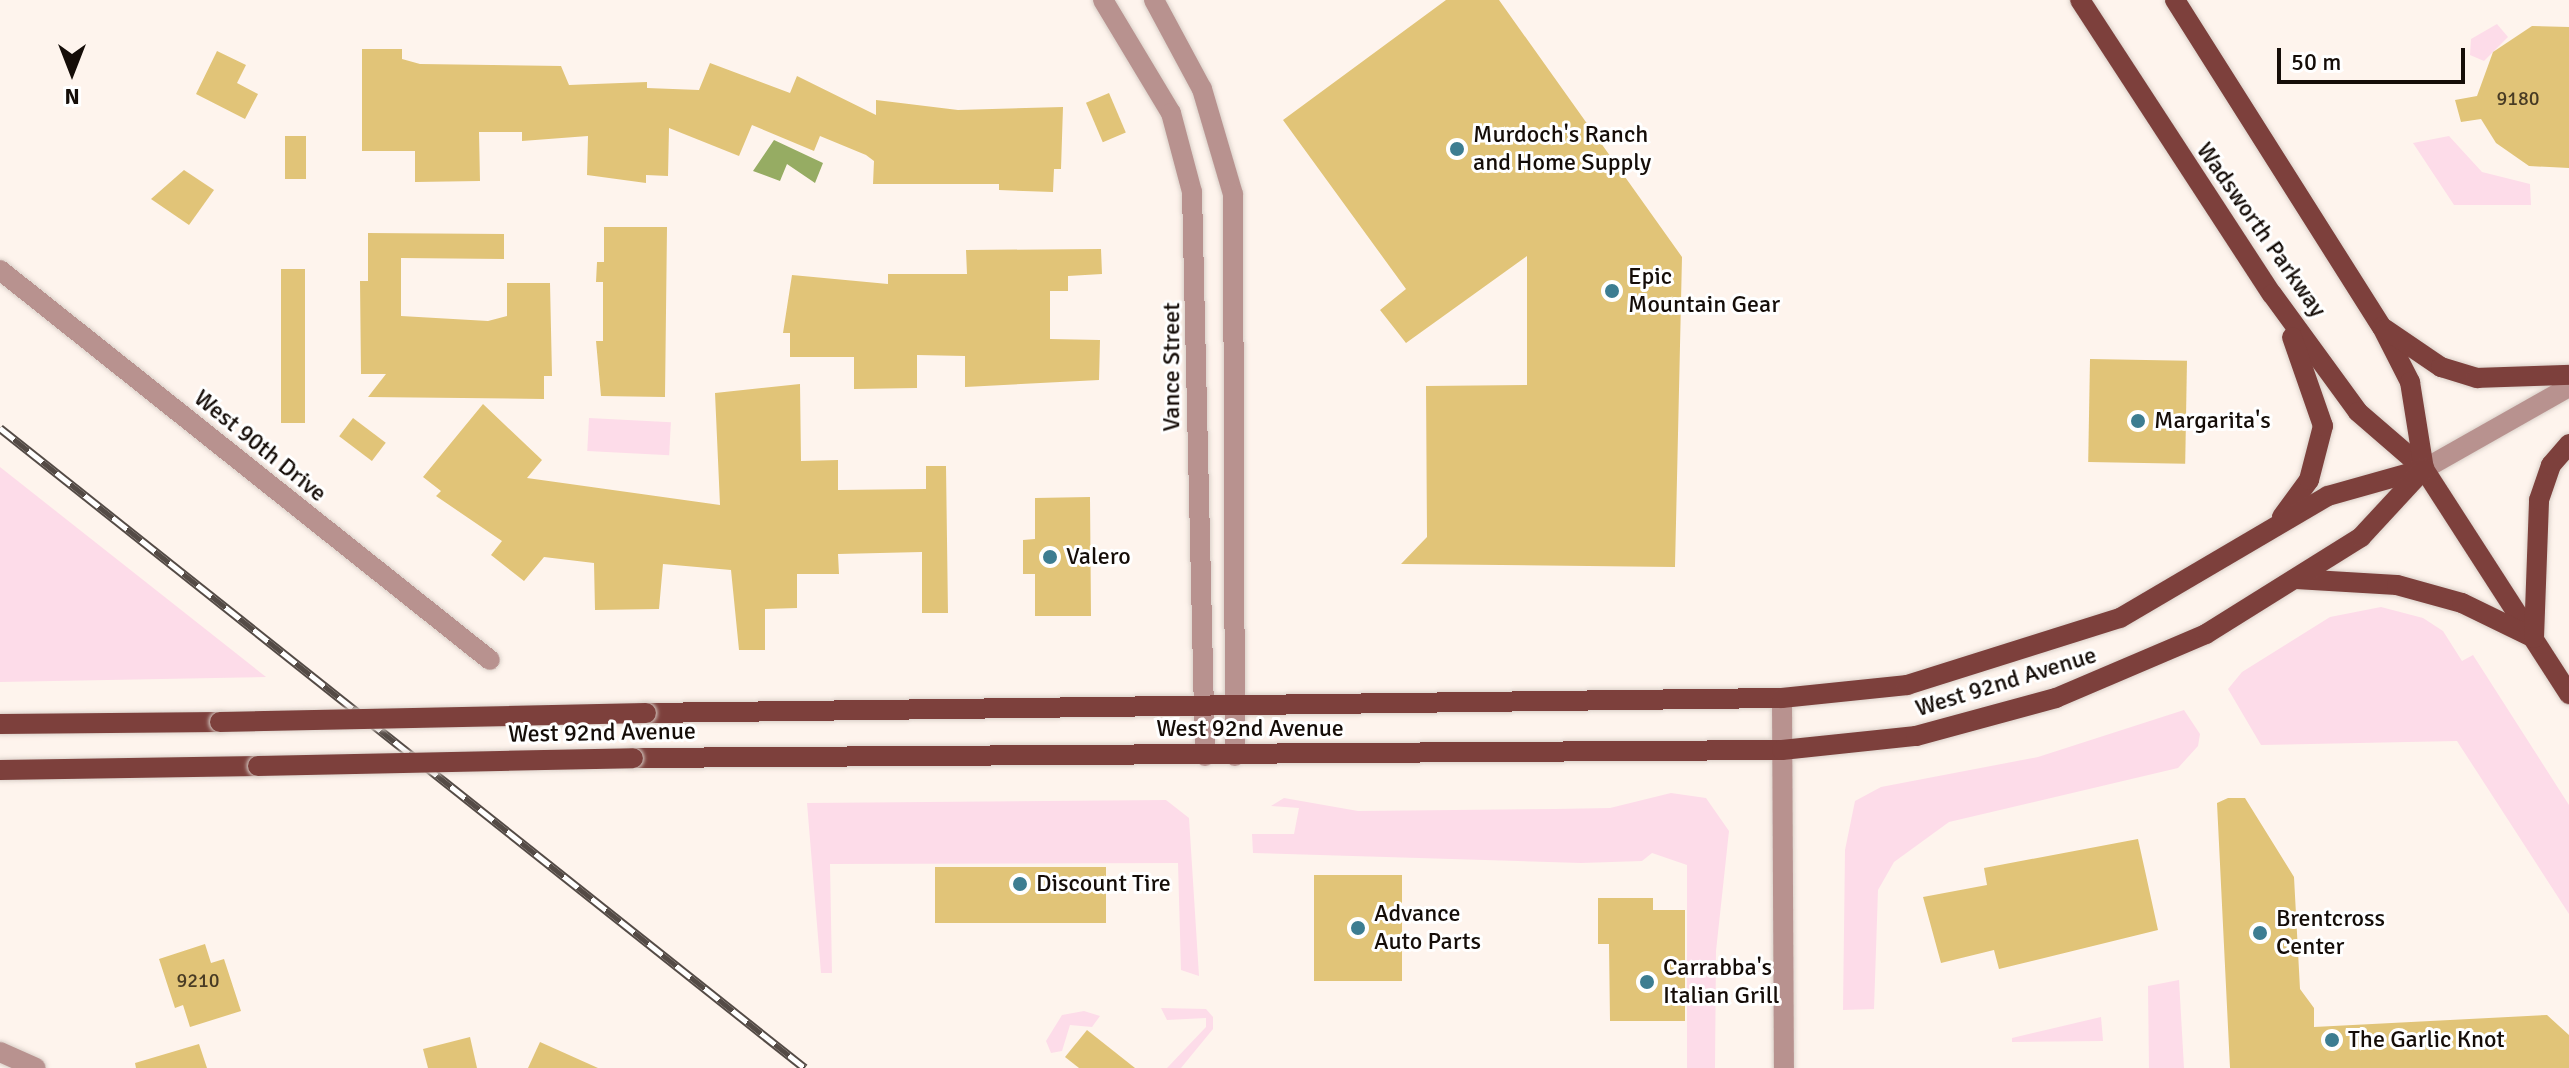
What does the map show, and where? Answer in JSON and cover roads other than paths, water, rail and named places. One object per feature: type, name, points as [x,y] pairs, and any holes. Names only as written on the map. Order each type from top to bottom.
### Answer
[{"type":"main road","name":"Wadsworth Parkway","points":[[2080,0],[2272,294],[2358,412],[2424,469],[2569,694]]},
{"type":"main road","name":"Wadsworth Parkway","points":[[2175,0],[2382,327],[2410,382],[2424,469]]},
{"type":"main road","points":[[2272,294],[2311,375],[2323,426],[2309,480],[2273,528]]},
{"type":"main road","points":[[2382,327],[2441,367],[2477,378],[2569,375]]},
{"type":"main road","points":[[2296,579],[2397,585],[2462,603],[2534,638],[2539,500],[2551,465],[2569,444]]},
{"type":"main road","name":"West 92nd Avenue","points":[[0,724],[1202,701],[1782,698],[1907,685],[2039,648],[2120,618],[2341,491],[2424,469]]},
{"type":"main road","name":"West 92nd Avenue","points":[[0,770],[633,758],[1782,750],[1916,736],[2056,698],[2183,646],[2361,537],[2424,469]]},
{"type":"street","name":"Vance Street","points":[[1103,0],[1164,99],[1192,192],[1205,756]]},
{"type":"street","points":[[1154,0],[1202,89],[1233,194],[1235,756]]},
{"type":"street","name":"West 90th Drive","points":[[0,270],[490,660]]},
{"type":"street","name":"West 92nd Avenue","points":[[2424,469],[2569,387]]},
{"type":"street","points":[[1782,698],[1784,1068]]},
{"type":"street","points":[[0,1052],[36,1068]]},
{"type":"railway","points":[[0,428],[805,1068]]},
{"type":"place","name":"Murdoch's Ranch and Home Supply","points":[[1457,149]]},
{"type":"place","name":"Epic Mountain Gear","points":[[1612,291]]},
{"type":"place","name":"Margarita's","points":[[2138,421]]},
{"type":"place","name":"Valero","points":[[1050,557]]},
{"type":"place","name":"Discount Tire","points":[[1020,884]]},
{"type":"place","name":"Advance Auto Parts","points":[[1358,928]]},
{"type":"place","name":"Brentcross Center","points":[[2260,933]]},
{"type":"place","name":"Carrabba's Italian Grill","points":[[1647,982]]},
{"type":"place","name":"The Garlic Knot","points":[[2332,1040]]}]
